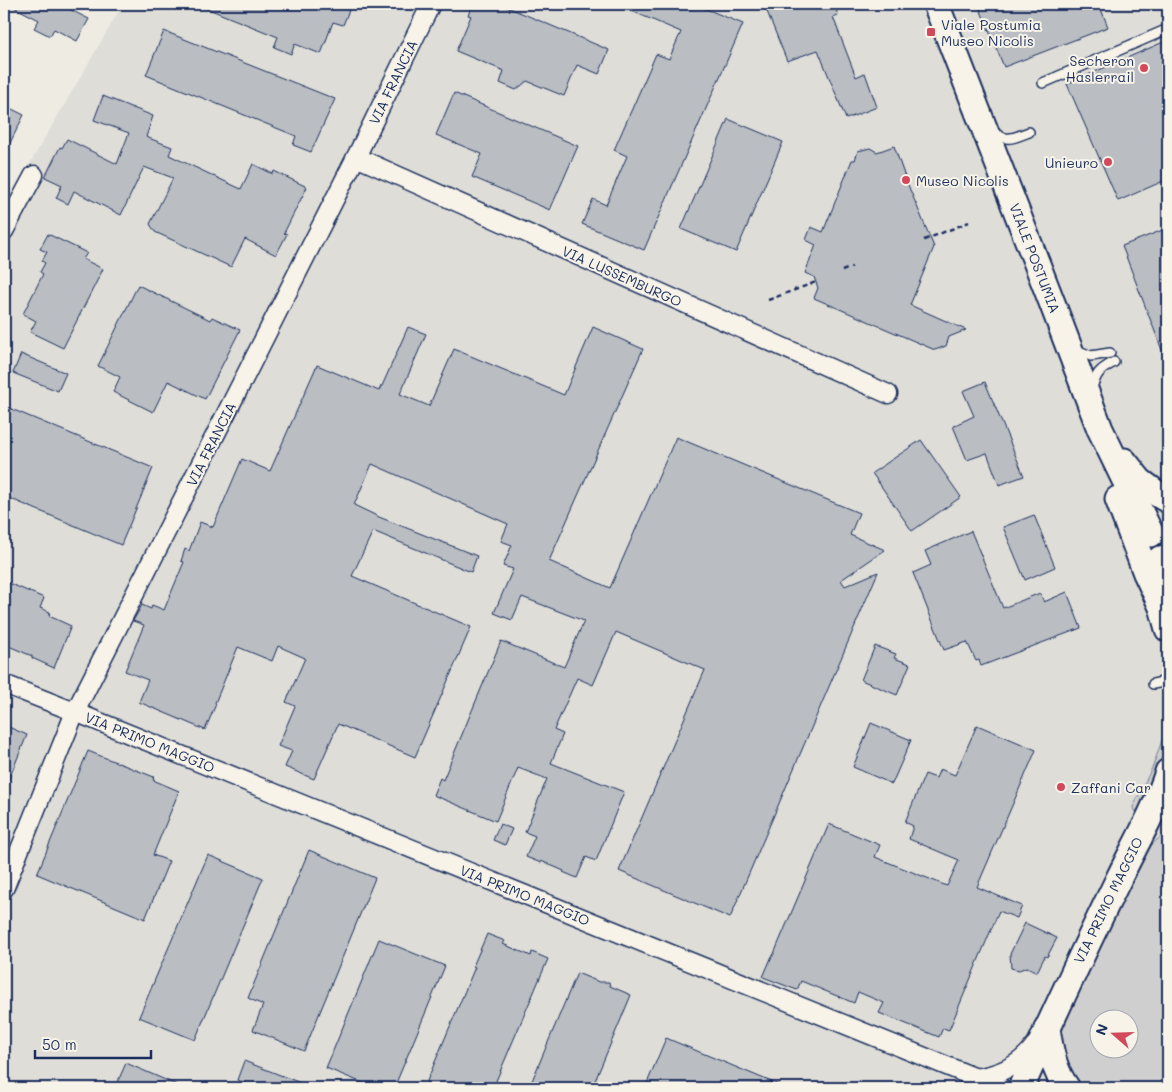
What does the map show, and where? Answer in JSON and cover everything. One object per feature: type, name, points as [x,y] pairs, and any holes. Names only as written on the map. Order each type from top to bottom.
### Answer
[{"type":"main road","name":"VIALE POSTUMIA","points":[[936,4],[1100,430],[1151,534],[1154,552],[1164,562],[1161,597],[1165,618]]},
{"type":"main road","name":"VIALE POSTUMIA","points":[[1100,430],[1140,481],[1168,500]]},
{"type":"main road","name":"VIALE POSTUMIA","points":[[1100,430],[1105,464],[1146,574],[1165,618]]},
{"type":"main road","points":[[1151,534],[1159,518],[1168,511]]},
{"type":"main road","name":"VIA PRIMO MAGGIO","points":[[1047,1028],[1162,790],[1168,772]]},
{"type":"main road","points":[[1137,842],[1148,830],[1168,820]]},
{"type":"main road","points":[[1021,1088],[1047,1028]]},
{"type":"main road","points":[[1047,1028],[1055,1065],[1061,1080],[1067,1088]]},
{"type":"street","name":"VIA FRANCIA","points":[[4,889],[75,712],[356,157],[431,4]]},
{"type":"street","name":"VIA LUSSEMBURGO","points":[[356,157],[888,394]]},
{"type":"street","points":[[4,231],[34,176]]},
{"type":"street","name":"VIA PRIMO MAGGIO","points":[[4,684],[979,1083],[1000,1088]]},
{"type":"street","name":"VIA PRIMO MAGGIO","points":[[979,1083],[1021,1061],[1047,1028]]},
{"type":"lane","points":[[1042,83],[1168,29]]},
{"type":"lane","points":[[981,119],[1000,138],[1008,139],[1028,132]]},
{"type":"lane","points":[[1069,347],[1091,356],[1110,353]]},
{"type":"lane","points":[[1089,400],[1095,378],[1100,370],[1114,362]]},
{"type":"lane","points":[[1153,684],[1168,681]]},
{"type":"path","points":[[924,240],[969,222]]},
{"type":"path","points":[[842,271],[852,267]]},
{"type":"path","points":[[768,300],[816,282]]},
{"type":"shaded area","points":[[123,4],[1168,4],[1168,1088],[4,1088],[4,208]]},
{"type":"shaded area","points":[[1165,707],[1168,707],[1168,736],[1163,755],[1137,811],[1134,811],[1133,807],[1153,766],[1161,743],[1165,729]]},
{"type":"shaded area","points":[[1168,832],[1168,1088],[1075,1088],[1068,1077],[1061,1039],[1064,1023],[1142,857],[1157,840]]},
{"type":"building","points":[[8,4],[74,4],[71,10],[89,19],[77,41],[54,29],[50,36],[34,28],[39,20]]},
{"type":"building","points":[[196,4],[341,4],[340,6],[349,10],[343,25],[333,22],[321,54],[295,44],[291,54],[274,47],[278,37]]},
{"type":"building","points":[[473,4],[500,4],[609,50],[599,74],[577,65],[564,96],[527,81],[516,90],[500,83],[504,71],[456,51],[471,16],[468,15]]},
{"type":"building","points":[[615,4],[694,4],[743,24],[644,250],[582,224],[593,199],[606,205],[627,156],[614,150],[656,54],[669,59],[681,32]]},
{"type":"building","points":[[764,4],[834,4],[838,15],[833,17],[856,77],[865,73],[877,107],[846,119],[818,50],[787,61]]},
{"type":"building","points":[[978,4],[1099,4],[1108,27],[1004,67]]},
{"type":"building","points":[[164,31],[335,99],[311,152],[293,145],[296,136],[146,75]]},
{"type":"building","points":[[1168,40],[1168,179],[1118,201],[1067,84]]},
{"type":"building","points":[[454,93],[578,146],[550,210],[472,177],[482,154],[436,135]]},
{"type":"building","points":[[103,96],[153,116],[146,137],[172,147],[169,155],[241,189],[253,164],[273,174],[274,171],[307,187],[284,233],[287,234],[276,255],[245,239],[231,267],[155,232],[150,224],[173,178],[144,167],[121,215],[74,191],[68,204],[56,198],[62,185],[45,177],[60,147],[62,148],[67,139],[117,164],[129,133],[94,120]]},
{"type":"building","points":[[4,105],[24,115],[4,155]]},
{"type":"building","points":[[728,119],[783,142],[736,252],[681,229]]},
{"type":"building","points":[[894,146],[934,247],[910,305],[966,330],[949,337],[946,346],[935,350],[814,298],[818,288],[814,277],[805,273],[816,245],[806,240],[811,227],[823,232],[852,160],[855,160],[858,151],[870,148],[877,152]]},
{"type":"building","points":[[1168,228],[1168,363],[1167,363],[1122,246]]},
{"type":"building","points":[[48,234],[87,253],[83,259],[103,269],[63,348],[30,332],[36,321],[23,314],[43,274],[40,272],[45,263],[42,261],[47,252],[40,249]]},
{"type":"building","points":[[138,285],[210,320],[212,317],[240,330],[205,399],[168,381],[153,412],[113,392],[120,377],[98,366]]},
{"type":"building","points":[[408,327],[426,334],[400,394],[429,406],[454,349],[564,395],[593,327],[643,349],[549,561],[610,588],[676,437],[859,513],[850,535],[885,550],[841,580],[845,586],[878,572],[730,918],[619,871],[705,670],[616,632],[593,685],[577,678],[554,730],[563,734],[551,763],[624,792],[596,861],[586,857],[577,878],[541,861],[541,863],[526,857],[535,836],[525,832],[547,779],[518,768],[496,821],[433,795],[440,778],[443,780],[501,641],[564,667],[584,621],[522,597],[512,620],[494,613],[513,569],[503,566],[512,545],[501,541],[508,524],[372,464],[354,505],[379,517],[477,556],[471,572],[373,531],[352,576],[471,627],[415,757],[338,724],[314,779],[285,767],[292,751],[278,746],[295,706],[286,702],[305,658],[278,646],[272,661],[238,647],[205,730],[139,702],[148,680],[125,671],[144,625],[133,621],[142,605],[151,609],[152,605],[164,610],[184,562],[181,561],[185,549],[189,551],[200,522],[213,527],[242,459],[270,471],[317,365],[379,391]]},
{"type":"building","points":[[21,354],[66,373],[58,391],[13,373]]},
{"type":"building","points":[[985,382],[1024,476],[999,485],[987,453],[967,460],[953,426],[974,416],[963,391]]},
{"type":"building","points":[[9,408],[153,468],[121,545],[4,496],[4,421]]},
{"type":"building","points":[[921,440],[961,497],[912,531],[872,473]]},
{"type":"building","points":[[1034,515],[1055,567],[1025,580],[1003,527]]},
{"type":"building","points":[[971,531],[1003,608],[1040,593],[1044,602],[1067,592],[1081,628],[981,666],[979,660],[976,661],[967,642],[944,650],[913,573],[931,565],[925,551]]},
{"type":"building","points":[[4,581],[44,598],[40,608],[50,612],[49,616],[71,626],[54,668],[4,644]]},
{"type":"building","points":[[875,646],[896,654],[894,658],[910,664],[897,695],[861,680]]},
{"type":"building","points":[[871,723],[911,740],[892,784],[853,767]]},
{"type":"building","points":[[4,725],[27,735],[4,791]]},
{"type":"building","points":[[977,725],[1036,750],[977,887],[1022,906],[1017,918],[999,911],[949,1030],[943,1028],[939,1037],[879,1013],[884,1003],[858,992],[854,1003],[801,981],[797,990],[763,977],[829,824],[880,845],[875,857],[947,886],[959,860],[909,839],[913,826],[905,822],[925,774],[936,778],[940,769],[955,775]]},
{"type":"building","points":[[88,751],[154,777],[153,780],[179,791],[153,855],[169,861],[145,919],[37,874]]},
{"type":"building","points":[[500,824],[512,829],[505,845],[493,840]]},
{"type":"building","points":[[309,850],[375,878],[304,1051],[253,1030],[263,1005],[248,998]]},
{"type":"building","points":[[208,855],[263,878],[195,1040],[139,1017]]},
{"type":"building","points":[[1025,923],[1057,938],[1037,972],[1027,967],[1019,970],[1011,968],[1010,954]]},
{"type":"building","points":[[487,934],[505,941],[503,944],[531,956],[532,952],[548,959],[493,1088],[424,1088],[475,967],[473,966]]},
{"type":"building","points":[[379,939],[445,966],[394,1088],[375,1088],[326,1068]]},
{"type":"building","points":[[577,973],[599,982],[609,982],[610,986],[631,995],[624,1012],[592,1088],[529,1088]]},
{"type":"building","points":[[666,1038],[786,1088],[645,1088]]},
{"type":"building","points":[[244,1061],[311,1088],[259,1088],[237,1080]]},
{"type":"building","points":[[126,1063],[184,1088],[115,1088]]},
{"type":"place","name":"Viale Postumia Museo Nicolis","points":[[931,32]]},
{"type":"place","name":"Secheron Haslerrail","points":[[1144,68]]},
{"type":"place","name":"Unieuro","points":[[1108,162]]},
{"type":"place","name":"Museo Nicolis","points":[[906,180]]},
{"type":"place","name":"Zaffani Car","points":[[1061,787]]}]
